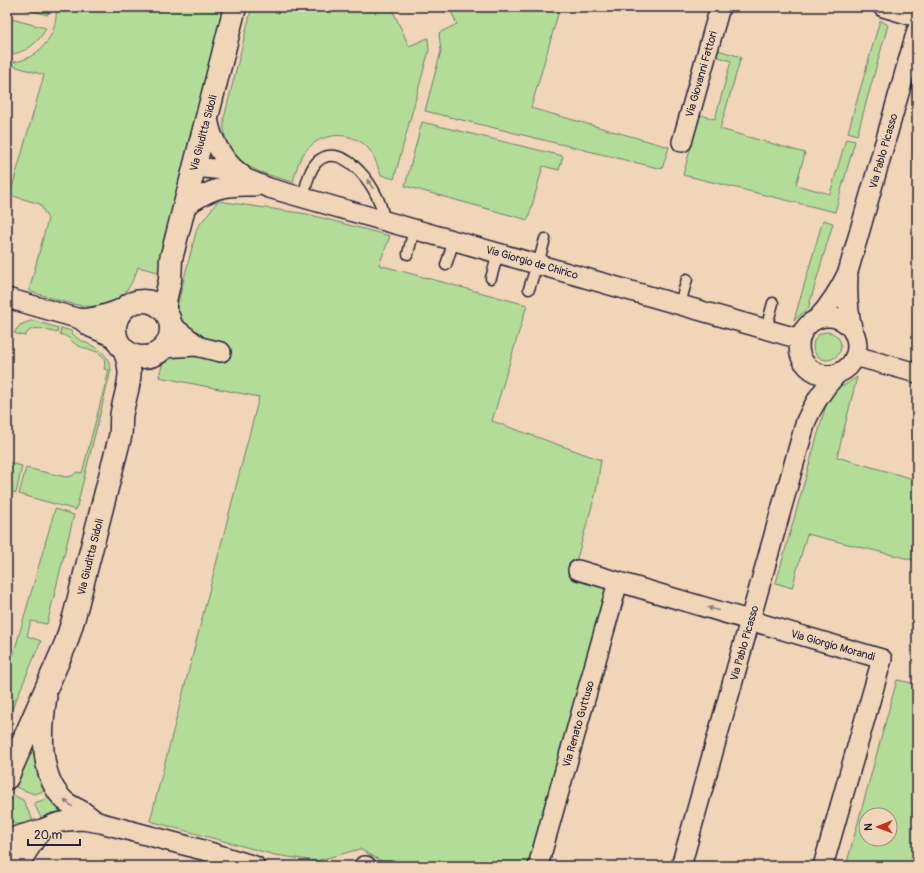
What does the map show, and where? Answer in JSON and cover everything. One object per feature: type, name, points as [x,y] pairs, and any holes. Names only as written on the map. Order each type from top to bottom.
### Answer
[{"type":"street","name":"Via Giuditta Sidoli","points":[[7,778],[69,635],[120,441],[131,417],[142,380],[157,352],[168,341],[171,333],[165,301],[171,277],[171,259],[235,7]]},
{"type":"street","name":"Via Giovanni Fattori","points":[[682,142],[720,7]]},
{"type":"street","points":[[883,7],[917,17]]},
{"type":"street","name":"Via Pablo Picasso","points":[[817,319],[828,307],[840,289],[848,272],[917,30]]},
{"type":"street","name":"Via Giorgio de Chirico","points":[[207,115],[212,136],[223,156],[237,171],[264,186],[800,339]]},
{"type":"street","points":[[194,168],[222,182],[264,186]]},
{"type":"street","name":"Via Giorgio de Chirico","points":[[184,207],[210,190],[234,185],[264,186]]},
{"type":"street","name":"Via Giuditta Sidoli","points":[[120,441],[122,411],[130,377],[129,365],[114,329],[115,320],[119,312],[150,294],[156,287],[171,259]]},
{"type":"street","name":"Via Pablo Picasso","points":[[848,272],[847,300],[853,332]]},
{"type":"street","points":[[7,298],[82,319],[105,315],[145,300],[152,302],[200,347]]},
{"type":"street","points":[[830,317],[837,319],[848,325],[853,332],[857,343],[855,356],[848,368],[828,376],[815,373],[805,364],[799,352],[800,339],[806,327],[817,319],[830,317]]},
{"type":"street","points":[[78,318],[90,327],[120,344],[127,353],[138,357],[157,352],[200,347],[221,352]]},
{"type":"street","points":[[855,356],[917,373]]},
{"type":"street","name":"Via Pablo Picasso","points":[[805,364],[807,378],[806,421]]},
{"type":"street","name":"Via Pablo Picasso","points":[[681,866],[806,421],[813,404],[821,391],[836,374]]},
{"type":"street","name":"Via Giorgio Morandi","points":[[578,570],[882,659],[823,866]]},
{"type":"street","name":"Via Renato Guttuso","points":[[538,866],[618,582]]},
{"type":"street","name":"Via Giuditta Sidoli","points":[[54,671],[47,694],[43,731],[43,747],[49,774],[57,791],[65,801],[101,823]]},
{"type":"street","points":[[17,866],[13,848],[7,839],[57,823],[82,820],[101,823],[203,850],[255,866]]},
{"type":"street","points":[[17,866],[42,829]]},
{"type":"lane","points":[[303,198],[310,176],[317,163],[325,158],[338,158],[354,165],[365,176],[381,205],[383,220]]},
{"type":"lane","points":[[408,254],[414,229]]},
{"type":"lane","points":[[529,289],[545,239]]},
{"type":"lane","points":[[446,265],[454,240]]},
{"type":"lane","points":[[491,278],[498,253]]},
{"type":"lane","points":[[680,304],[687,279]]},
{"type":"lane","points":[[766,329],[773,303]]},
{"type":"green space","points":[[17,7],[48,7],[48,15]]},
{"type":"green space","points":[[56,7],[225,7],[158,272],[138,267],[130,286],[119,298],[107,304],[93,306],[78,305],[29,291],[48,219],[40,204],[10,195],[44,75],[7,63],[28,58],[44,46],[54,28]]},
{"type":"green space","points":[[252,7],[391,7],[409,46],[428,38],[429,50],[394,179],[381,175],[377,163],[368,148],[358,140],[350,137],[333,136],[317,141],[310,146],[300,159],[293,182],[255,169],[244,164],[235,156],[228,146],[224,134],[224,118]]},
{"type":"green space","points":[[449,7],[560,7],[531,108],[669,147],[662,169],[425,111],[441,51],[439,33],[457,24]]},
{"type":"green space","points":[[7,18],[46,28],[39,39],[30,47],[20,52],[7,55]]},
{"type":"green space","points":[[880,20],[888,25],[857,135],[848,132]]},
{"type":"green space","points":[[718,50],[741,57],[720,129],[805,153],[796,185],[830,194],[846,139],[855,141],[835,212],[683,175],[700,115],[715,119],[731,61],[716,56]]},
{"type":"green space","points":[[422,122],[563,156],[559,170],[543,166],[528,220],[405,186]]},
{"type":"green space","points":[[218,201],[307,214],[390,236],[379,265],[527,305],[492,421],[601,460],[596,492],[571,579],[607,589],[529,866],[390,866],[360,849],[316,861],[275,855],[150,821],[259,397],[159,377],[197,228]]},
{"type":"green space","points":[[823,220],[833,223],[808,309],[794,320]]},
{"type":"green space","points":[[30,321],[35,321],[58,328],[57,333],[39,328],[31,330],[25,336],[14,333],[20,325]]},
{"type":"green space","points":[[61,328],[71,331],[80,340],[98,349],[104,354],[111,370],[76,510],[19,494],[26,468],[66,477],[72,476],[77,472],[82,473],[109,370],[104,369],[104,358],[98,352],[79,346],[67,337],[60,334]]},
{"type":"green space","points":[[827,332],[837,336],[841,346],[837,356],[827,360],[817,356],[813,346],[817,336]]},
{"type":"green space","points":[[857,377],[837,457],[917,480],[917,561],[807,534],[792,588],[776,583],[831,387],[845,385]]},
{"type":"green space","points":[[7,462],[22,466],[16,493],[7,490]]},
{"type":"green space","points":[[55,509],[74,515],[47,624],[31,621],[27,636],[41,641],[7,721],[7,677]]},
{"type":"green space","points":[[897,680],[917,684],[917,866],[846,866],[858,822],[858,847],[898,847],[898,807],[862,807]]},
{"type":"green space","points":[[33,748],[35,748],[48,790],[34,794],[16,787]]},
{"type":"green space","points":[[13,795],[23,800],[33,821],[18,824],[13,823],[10,820],[9,809]]},
{"type":"green space","points":[[53,797],[66,811],[51,813],[41,818],[34,803]]}]
